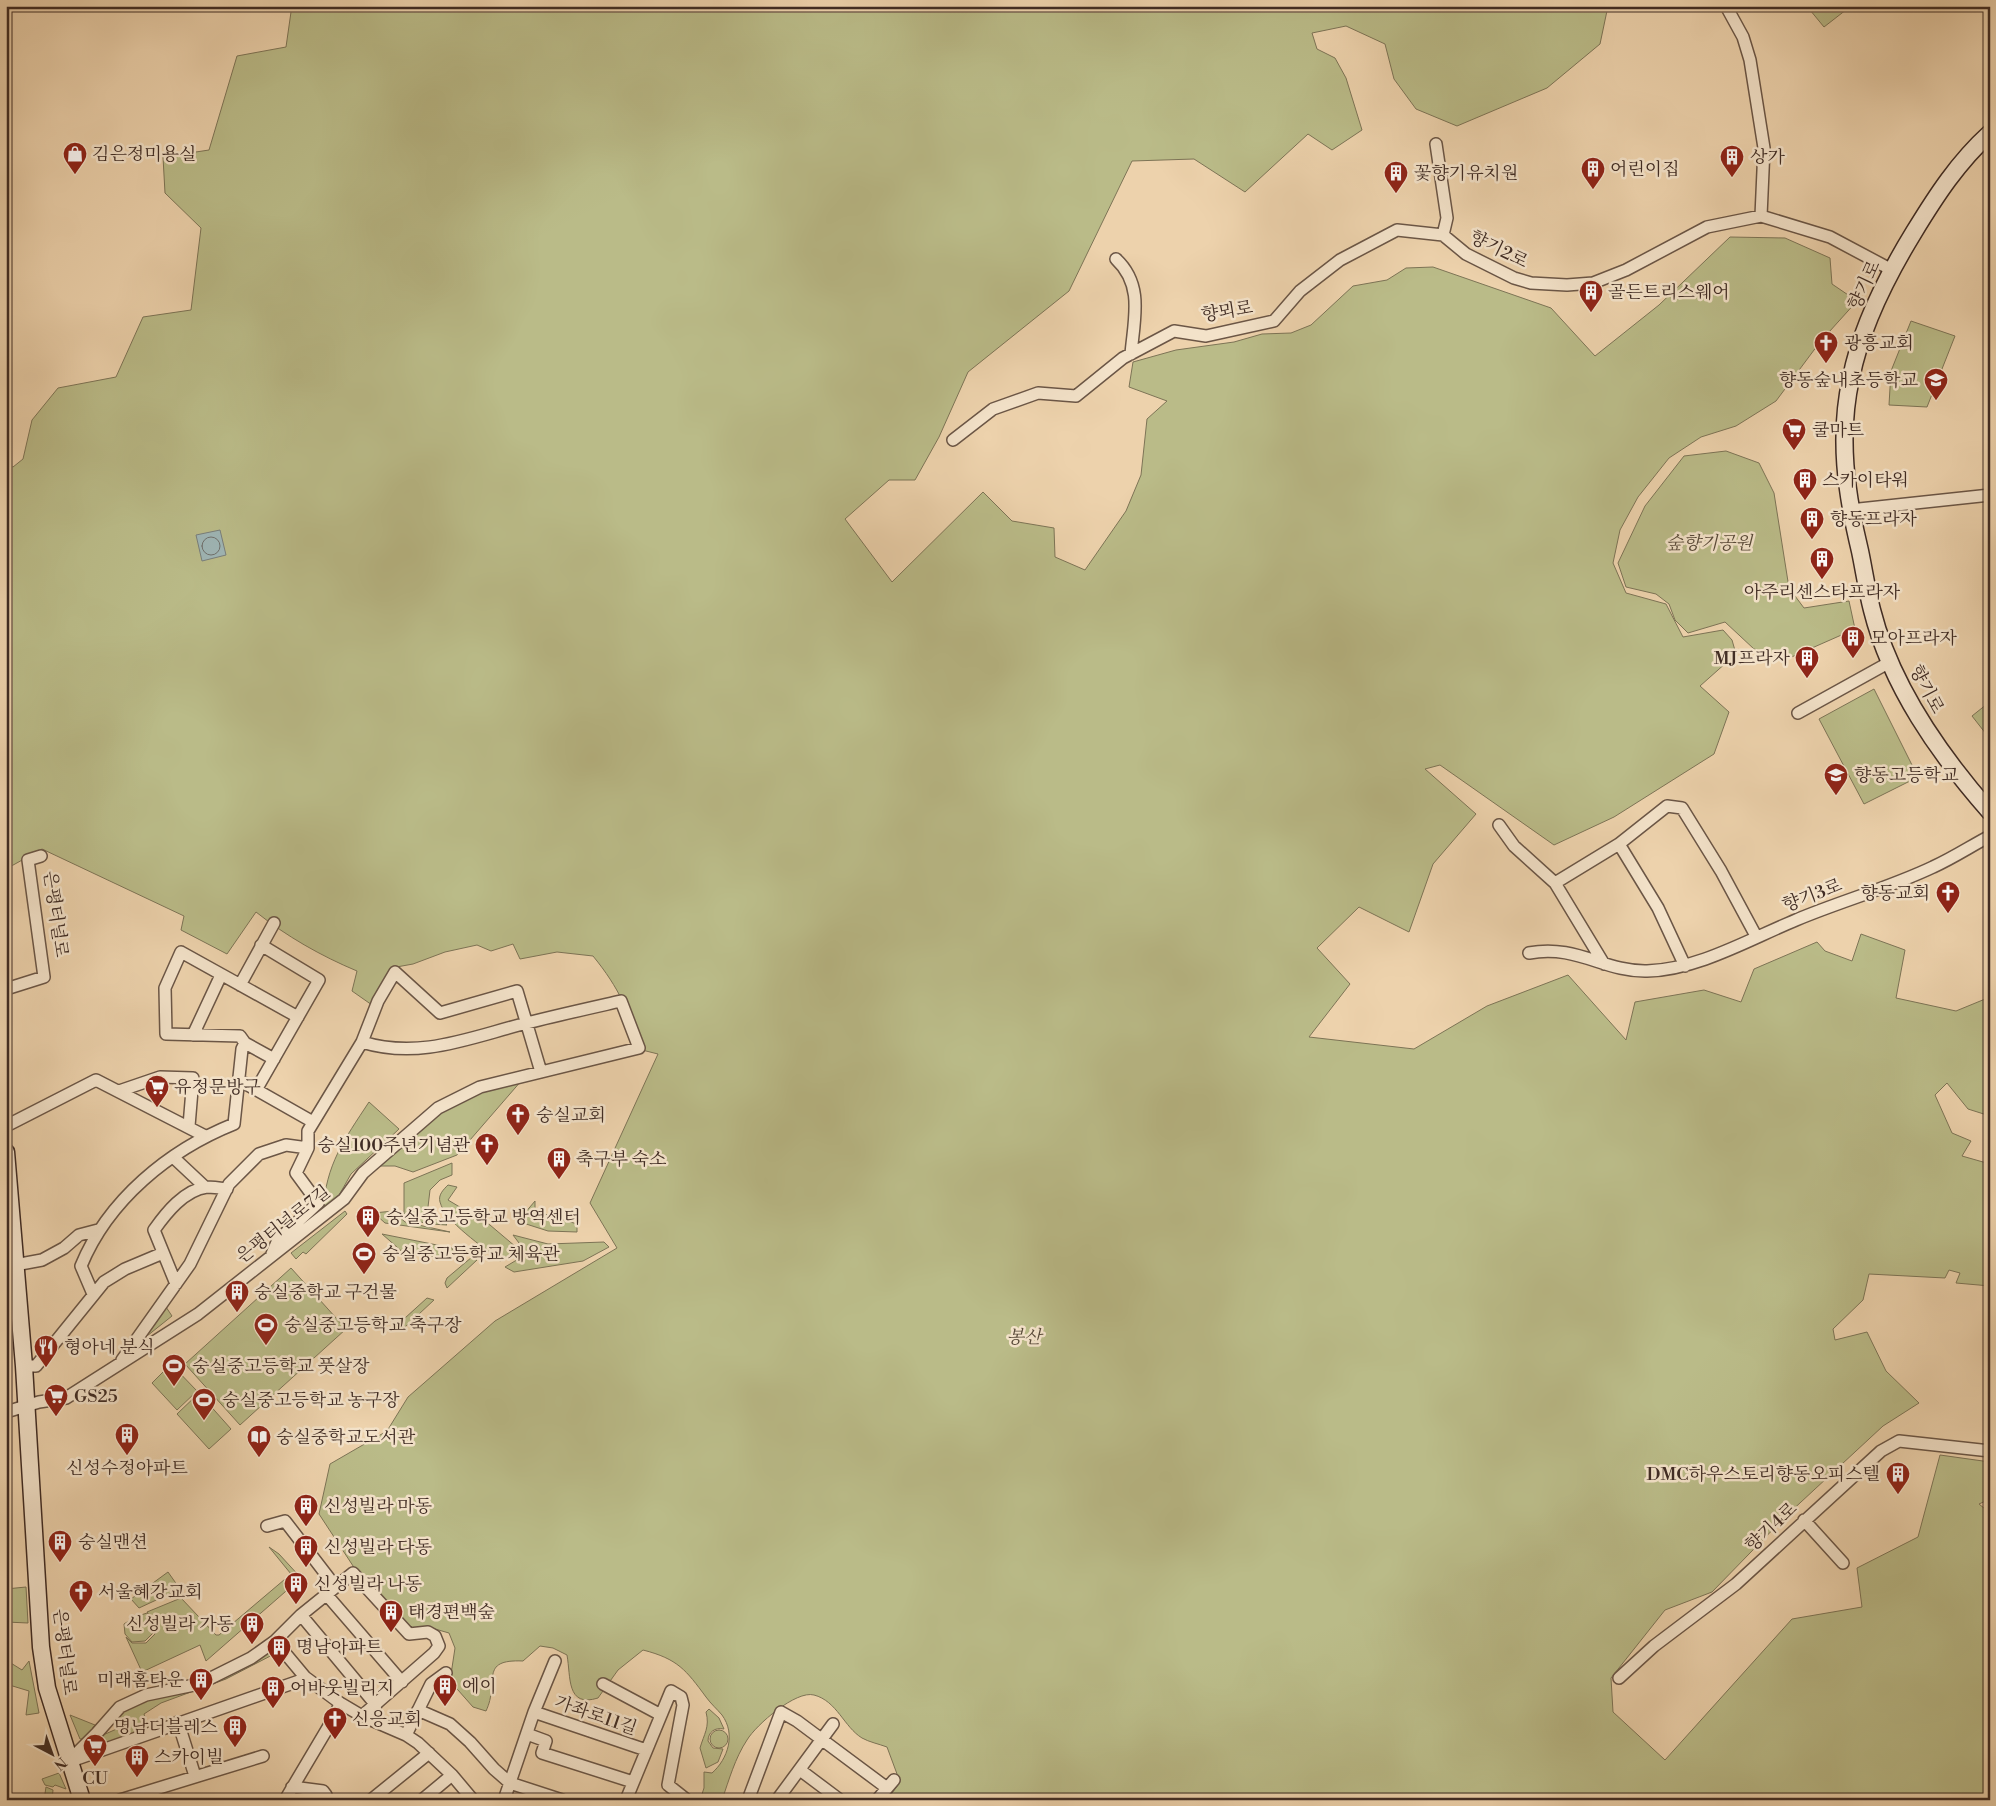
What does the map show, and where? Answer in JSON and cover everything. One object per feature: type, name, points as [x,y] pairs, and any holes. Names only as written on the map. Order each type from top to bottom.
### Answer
[{"type":"main road","name":"향기로","points":[[1990,133],[1952,173],[1892,270],[1868,323],[1851,377],[1844,426],[1845,472],[1850,510],[1872,611],[1890,662],[1927,731],[1956,772],[1990,812]]},
{"type":"main road","name":"은평터널로","points":[[6,1152],[24,1366],[41,1647],[47,1688],[82,1800]]},
{"type":"street","points":[[1726,6],[1743,38],[1750,60],[1764,148],[1761,216]]},
{"type":"street","points":[[1436,144],[1447,218],[1443,235]]},
{"type":"street","name":"향기2로","points":[[1274,321],[1300,291],[1340,260],[1397,230],[1443,235],[1466,254],[1514,278],[1531,283],[1567,285],[1593,283],[1626,270],[1707,227],[1761,216],[1830,237],[1892,270]]},
{"type":"street","points":[[1116,259],[1126,268],[1137,296],[1131,354]]},
{"type":"street","name":"향뫼로","points":[[953,440],[993,409],[1038,393],[1076,396],[1131,354],[1174,331],[1206,336],[1274,321]]},
{"type":"street","points":[[1850,510],[1990,495]]},
{"type":"street","points":[[1798,713],[1890,662]]},
{"type":"street","points":[[1556,883],[1619,844],[1667,806],[1682,808],[1721,871],[1756,936]]},
{"type":"street","points":[[1499,825],[1514,846],[1556,883],[1604,964]]},
{"type":"street","name":"향기3로","points":[[1529,953],[1546,950],[1565,952],[1586,956],[1604,964],[1646,971],[1685,966],[1756,936],[1926,870],[1990,836]]},
{"type":"street","points":[[1619,844],[1658,908],[1685,966]]},
{"type":"street","name":"은평터널로","points":[[6,989],[44,977],[28,860],[41,856]]},
{"type":"street","points":[[240,985],[274,923]]},
{"type":"street","points":[[256,1090],[319,980],[262,945]]},
{"type":"street","points":[[274,1059],[245,1043],[240,1036],[166,1034],[165,988],[181,952],[298,1017]]},
{"type":"street","points":[[271,1255],[278,1240],[318,1203],[296,1173],[308,1148],[308,1131],[362,1042],[378,1001],[395,972],[440,1013],[517,991],[541,1072]]},
{"type":"street","points":[[193,1035],[221,974]]},
{"type":"street","name":"은평터널로7길","points":[[6,1412],[66,1398],[198,1314],[344,1199],[363,1173],[438,1108],[480,1087],[639,1048],[621,1001],[527,1023]]},
{"type":"street","points":[[362,1042],[384,1049],[417,1049],[441,1046],[527,1023]]},
{"type":"street","points":[[93,1294],[81,1266],[98,1230],[138,1183],[205,1136],[234,1124],[245,1043]]},
{"type":"street","points":[[119,1091],[160,1077],[192,1078],[188,1126]]},
{"type":"street","points":[[6,1126],[96,1080],[205,1136]]},
{"type":"street","points":[[239,1080],[313,1122]]},
{"type":"street","name":"은평터널로7길","points":[[119,1364],[190,1264],[227,1189],[259,1154],[286,1145],[308,1148]]},
{"type":"street","points":[[174,1157],[205,1187]]},
{"type":"street","points":[[176,1284],[154,1230],[164,1215],[184,1197],[205,1187],[227,1189]]},
{"type":"street","points":[[15,1265],[42,1260],[64,1248],[79,1235],[98,1230]]},
{"type":"street","points":[[24,1366],[36,1366],[104,1282],[125,1269],[163,1253]]},
{"type":"street","name":"향기4로","points":[[1619,1678],[1654,1646],[1736,1584],[1881,1451],[1899,1441],[1990,1451]]},
{"type":"street","points":[[1804,1520],[1843,1564]]},
{"type":"street","points":[[267,1526],[285,1521],[335,1586]]},
{"type":"street","points":[[69,1761],[124,1704],[146,1695],[199,1684],[251,1658],[276,1641],[301,1615],[335,1586],[353,1574],[409,1634],[428,1632],[435,1636],[439,1646],[434,1653],[362,1716]]},
{"type":"street","points":[[326,1594],[402,1682]]},
{"type":"street","points":[[301,1615],[376,1705]]},
{"type":"street","points":[[276,1641],[305,1677],[340,1704],[362,1716],[406,1735],[429,1753],[452,1775],[473,1800]]},
{"type":"street","name":"가좌로11길","points":[[504,1800],[534,1712],[555,1661]]},
{"type":"street","points":[[406,1735],[431,1684],[446,1673]]},
{"type":"street","points":[[69,1761],[299,1681],[305,1677]]},
{"type":"street","points":[[603,1684],[661,1715]]},
{"type":"street","points":[[626,1800],[671,1691],[681,1698],[683,1704],[668,1785],[686,1800]]},
{"type":"street","points":[[285,1800],[336,1714],[340,1704]]},
{"type":"street","points":[[418,1710],[450,1724],[510,1783],[562,1800]]},
{"type":"street","name":"가좌로11길","points":[[534,1712],[646,1750]]},
{"type":"street","points":[[748,1800],[781,1712],[797,1720],[821,1740],[890,1784],[878,1800]]},
{"type":"street","points":[[178,1722],[195,1776]]},
{"type":"street","points":[[777,1800],[833,1724]]},
{"type":"street","points":[[526,1734],[546,1740],[542,1753],[633,1782]]},
{"type":"street","points":[[371,1800],[429,1753]]},
{"type":"street","points":[[120,1800],[262,1756]]},
{"type":"street","points":[[800,1770],[840,1800]]},
{"type":"street","points":[[422,1800],[452,1775]]},
{"type":"street","points":[[292,1787],[322,1790],[327,1798]]},
{"type":"green space","name":"봉산","points":[[284,6],[1608,6],[1600,44],[1547,88],[1457,126],[1416,109],[1394,79],[1385,44],[1346,26],[1312,33],[1317,49],[1335,58],[1346,78],[1362,130],[1332,150],[1308,134],[1245,192],[1194,159],[1132,161],[1069,291],[968,372],[939,437],[915,480],[889,480],[845,519],[892,582],[983,492],[1012,521],[1054,528],[1055,557],[1085,570],[1126,511],[1141,475],[1147,419],[1167,401],[1129,387],[1133,362],[1176,350],[1234,342],[1262,334],[1291,333],[1311,325],[1353,286],[1387,280],[1406,268],[1433,267],[1551,308],[1595,356],[1659,305],[1730,237],[1785,238],[1830,258],[1832,284],[1857,301],[1820,342],[1776,401],[1736,426],[1701,437],[1669,458],[1638,497],[1620,530],[1613,563],[1626,593],[1666,604],[1683,637],[1723,630],[1732,640],[1736,654],[1700,686],[1729,712],[1714,754],[1614,817],[1554,845],[1440,765],[1425,769],[1476,814],[1433,864],[1409,932],[1359,907],[1317,948],[1350,984],[1309,1037],[1414,1049],[1487,1006],[1568,975],[1626,1040],[1635,1002],[1704,990],[1741,1002],[1754,969],[1817,942],[1825,951],[1852,961],[1861,934],[1905,950],[1896,998],[1956,1011],[1990,997],[1990,1116],[1968,1109],[1947,1083],[1935,1095],[1952,1133],[1971,1141],[1962,1156],[1990,1164],[1990,1286],[1956,1283],[1960,1273],[1949,1270],[1945,1278],[1869,1274],[1863,1300],[1833,1329],[1835,1340],[1867,1332],[1886,1371],[1919,1403],[1883,1426],[1787,1515],[1712,1592],[1665,1610],[1611,1678],[1613,1712],[1665,1760],[1792,1619],[1862,1607],[1857,1568],[1918,1537],[1940,1455],[1990,1462],[1990,1499],[1979,1504],[1990,1513],[1990,1800],[887,1800],[900,1782],[887,1747],[862,1738],[850,1727],[835,1708],[822,1698],[806,1695],[787,1703],[777,1710],[752,1734],[736,1762],[722,1800],[700,1800],[704,1788],[704,1772],[712,1773],[722,1761],[728,1746],[729,1730],[722,1715],[687,1673],[665,1657],[643,1650],[618,1670],[598,1698],[588,1700],[580,1699],[575,1695],[570,1681],[567,1655],[553,1648],[540,1646],[523,1661],[509,1661],[495,1668],[490,1700],[486,1711],[473,1707],[450,1681],[455,1648],[449,1633],[428,1627],[410,1628],[357,1572],[319,1514],[330,1464],[387,1431],[408,1397],[495,1321],[617,1248],[590,1203],[658,1054],[642,1050],[617,990],[593,956],[557,952],[520,959],[513,944],[491,951],[477,945],[445,952],[413,964],[391,968],[372,1005],[352,991],[357,971],[304,945],[256,912],[227,954],[181,930],[184,916],[42,849],[6,869],[6,465],[13,467],[23,459],[32,420],[58,388],[116,377],[143,317],[191,310],[201,228],[165,193],[163,157],[209,150],[237,56],[286,47],[291,12]]},
{"type":"green space","points":[[1815,6],[1851,6],[1824,27],[1810,10]]},
{"type":"green space","points":[[1911,321],[1955,336],[1927,407],[1889,405],[1891,371]]},
{"type":"green space","name":"숲향기공원","points":[[1726,451],[1759,463],[1774,493],[1789,588],[1804,608],[1849,601],[1855,629],[1787,659],[1754,649],[1725,622],[1688,633],[1675,620],[1669,604],[1656,594],[1626,587],[1618,563],[1645,506],[1684,456]]},
{"type":"green space","points":[[1874,689],[1918,777],[1864,804],[1819,719]]},
{"type":"green space","points":[[1987,704],[1990,707],[1990,739],[1972,716]]},
{"type":"green space","points":[[522,1080],[457,1155],[413,1172],[395,1166],[375,1166],[439,1113],[483,1089]]},
{"type":"green space","points":[[369,1102],[399,1129],[351,1174],[338,1197],[323,1211],[332,1166],[344,1141]]},
{"type":"green space","points":[[452,1163],[452,1175],[440,1180],[430,1190],[428,1207],[447,1225],[419,1222],[404,1214],[404,1183]]},
{"type":"green space","points":[[448,1185],[457,1187],[448,1200],[490,1225],[516,1247],[514,1253],[500,1261],[449,1218],[440,1202],[440,1195]]},
{"type":"green space","points":[[535,1201],[535,1211],[577,1224],[577,1232],[548,1231],[523,1223],[524,1214]]},
{"type":"green space","points":[[345,1211],[347,1214],[306,1254],[303,1252],[296,1259],[291,1253]]},
{"type":"green space","points":[[393,1211],[405,1222],[450,1232],[385,1223],[374,1213]]},
{"type":"green space","points":[[382,1234],[452,1248],[455,1254],[448,1257],[406,1255]]},
{"type":"green space","points":[[513,1235],[548,1244],[604,1242],[609,1247],[583,1261],[514,1272],[505,1267],[520,1258],[522,1247]]},
{"type":"green space","points":[[472,1257],[477,1260],[447,1288],[445,1283],[447,1278]]},
{"type":"green space","name":"숭실중고등학교 축구장","points":[[291,1268],[346,1329],[240,1425],[185,1364]]},
{"type":"green space","points":[[427,1298],[434,1300],[404,1328],[402,1325],[405,1318]]},
{"type":"green space","points":[[166,1307],[172,1316],[147,1336],[145,1332]]},
{"type":"green space","name":"숭실중고등학교 풋살장","points":[[171,1364],[197,1391],[177,1410],[152,1383]]},
{"type":"green space","name":"숭실중고등학교 농구장","points":[[199,1393],[231,1429],[209,1449],[177,1414]]},
{"type":"green space","points":[[269,1547],[279,1554],[301,1578],[206,1661],[200,1645],[142,1672],[126,1637],[132,1643],[146,1643],[155,1634],[156,1622],[147,1612],[181,1598],[216,1635],[219,1635],[291,1574]]},
{"type":"green space","points":[[168,1572],[180,1589],[139,1608],[131,1599]]},
{"type":"green space","points":[[26,1587],[28,1623],[6,1622],[6,1589]]},
{"type":"green space","points":[[147,1613],[154,1622],[153,1633],[145,1641],[132,1642],[125,1634],[124,1624],[135,1617]]},
{"type":"green space","points":[[274,1645],[280,1651],[226,1679],[161,1703],[144,1714],[149,1728],[89,1749],[103,1735],[128,1724],[126,1719],[108,1726],[123,1711],[139,1702],[187,1691]]},
{"type":"green space","points":[[6,1660],[22,1670],[29,1661],[39,1713],[26,1715],[29,1691],[6,1684]]},
{"type":"green space","points":[[709,1709],[719,1718],[724,1729],[713,1731],[709,1735],[708,1741],[713,1748],[723,1749],[718,1762],[706,1768],[700,1748],[707,1726],[706,1712]]},
{"type":"green space","points":[[70,1715],[95,1725],[85,1739],[80,1739]]},
{"type":"green space","points":[[719,1730],[725,1733],[728,1739],[725,1745],[719,1748],[713,1745],[710,1739],[713,1733]]},
{"type":"green space","points":[[59,1773],[66,1789],[55,1785],[53,1787],[45,1785],[42,1779]]},
{"type":"green space","points":[[46,1787],[53,1790],[52,1800],[44,1800]]},
{"type":"water","points":[[220,530],[226,555],[202,561],[196,535]]},
{"type":"place","name":"김은정미용실","points":[[75,175]]},
{"type":"place","name":"상가","points":[[1732,178]]},
{"type":"place","name":"어린이집","points":[[1593,190]]},
{"type":"place","name":"꽃향기유치원","points":[[1396,194]]},
{"type":"place","name":"골든트리스웨어","points":[[1591,313]]},
{"type":"place","name":"광흥교회","points":[[1826,364]]},
{"type":"place","name":"향동숲내초등학교","points":[[1936,401]]},
{"type":"place","name":"쿨마트","points":[[1794,451]]},
{"type":"place","name":"스카이타워","points":[[1805,501]]},
{"type":"place","name":"향동프라자","points":[[1812,540]]},
{"type":"place","name":"아주리센스타프라자","points":[[1822,580]]},
{"type":"place","name":"모아프라자","points":[[1853,659]]},
{"type":"place","name":"MJ프라자","points":[[1807,679]]},
{"type":"place","name":"향동고등학교","points":[[1836,796]]},
{"type":"place","name":"향동교회","points":[[1948,914]]},
{"type":"place","name":"유정문방구","points":[[157,1108]]},
{"type":"place","name":"숭실교회","points":[[518,1136]]},
{"type":"place","name":"숭실100주년기념관","points":[[487,1166]]},
{"type":"place","name":"축구부 숙소","points":[[559,1180]]},
{"type":"place","name":"숭실중고등학교 방역센터","points":[[368,1238]]},
{"type":"place","name":"숭실중고등학교 체육관","points":[[364,1275]]},
{"type":"place","name":"숭실중학교 구건물","points":[[237,1313]]},
{"type":"place","name":"숭실중고등학교 축구장","points":[[266,1346]]},
{"type":"place","name":"형아네 분식","points":[[46,1368]]},
{"type":"place","name":"숭실중고등학교 풋살장","points":[[174,1387]]},
{"type":"place","name":"GS25","points":[[56,1417]]},
{"type":"place","name":"숭실중고등학교 농구장","points":[[204,1421]]},
{"type":"place","name":"신성수정아파트","points":[[127,1456]]},
{"type":"place","name":"숭실중학교도서관","points":[[259,1458]]},
{"type":"place","name":"DMC하우스토리향동오피스텔","points":[[1898,1495]]},
{"type":"place","name":"신성빌라 마동","points":[[306,1527]]},
{"type":"place","name":"숭실맨션","points":[[60,1563]]},
{"type":"place","name":"신성빌라 다동","points":[[306,1568]]},
{"type":"place","name":"신성빌라 나동","points":[[296,1605]]},
{"type":"place","name":"서울혜강교회","points":[[81,1613]]},
{"type":"place","name":"태경편백숲","points":[[391,1633]]},
{"type":"place","name":"신성빌라 가동","points":[[252,1645]]},
{"type":"place","name":"명남아파트","points":[[279,1668]]},
{"type":"place","name":"미래홈타운","points":[[201,1701]]},
{"type":"place","name":"에이","points":[[445,1707]]},
{"type":"place","name":"어바웃빌리지","points":[[273,1709]]},
{"type":"place","name":"신응교회","points":[[335,1740]]},
{"type":"place","name":"명남더블레스","points":[[235,1748]]},
{"type":"place","name":"CU","points":[[95,1767]]},
{"type":"place","name":"스카이빌","points":[[137,1778]]}]
